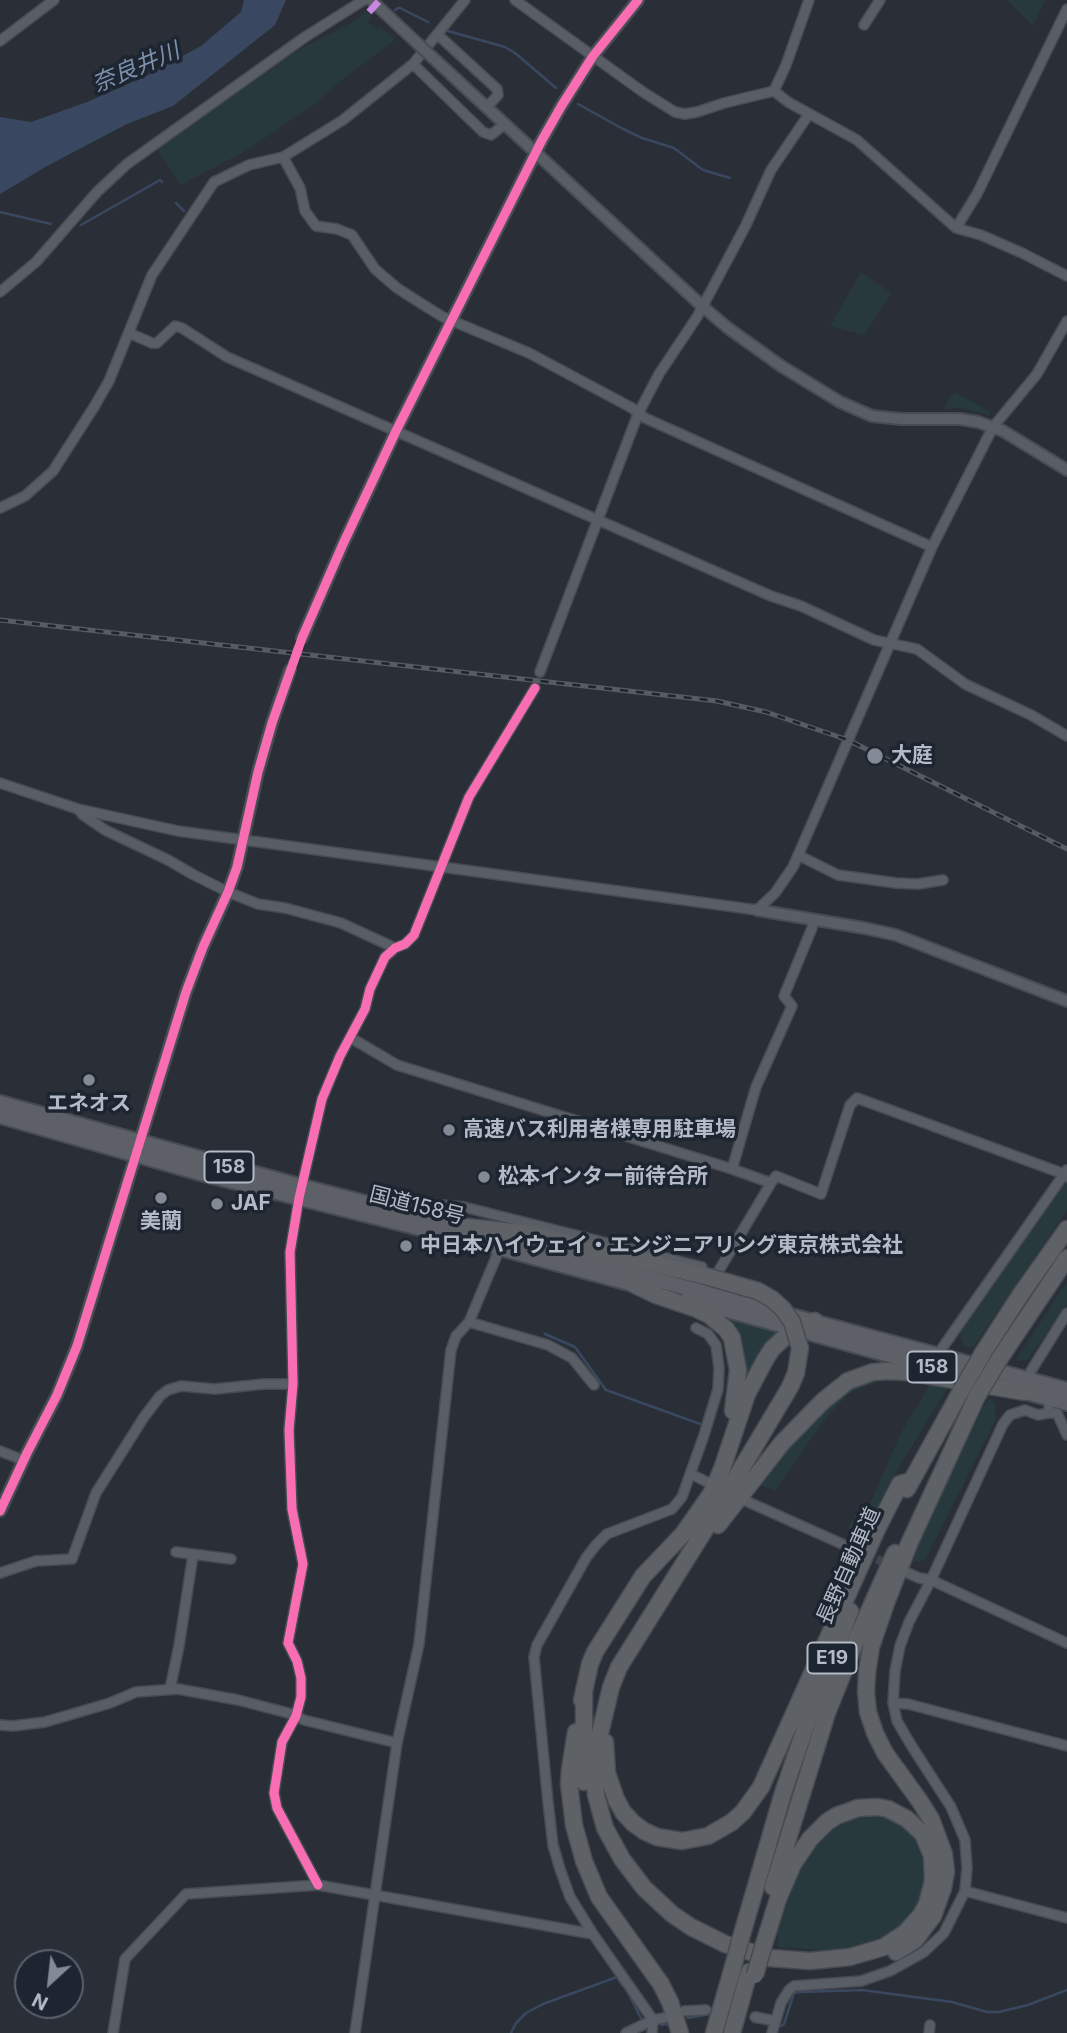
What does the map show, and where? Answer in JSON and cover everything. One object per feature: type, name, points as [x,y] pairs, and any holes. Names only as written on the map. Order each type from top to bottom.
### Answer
[{"type":"highway","name":"国道158号","points":[[0,1102],[138,1149]]},
{"type":"highway","name":"国道158号","points":[[0,1116],[138,1149],[797,1329],[1026,1385],[1067,1390]]},
{"type":"highway","name":"国道158号","points":[[301,1193],[386,1208],[458,1226],[938,1354],[1026,1385],[1049,1405],[1067,1403]]},
{"type":"highway","points":[[458,1226],[533,1234],[713,1274],[772,1299],[783,1308],[792,1322],[800,1348],[796,1373],[790,1387],[619,1667],[611,1687],[596,1750],[596,1795],[605,1828],[622,1859],[644,1888],[672,1914],[709,1937],[747,1952],[790,1960],[831,1960],[884,1947],[905,1933],[921,1915],[931,1893],[934,1868],[923,1834],[907,1819],[878,1807],[858,1808],[836,1816],[810,1839],[793,1864],[754,1943]]},
{"type":"highway","name":"長野自動車道","points":[[754,1943],[783,1793],[812,1708],[861,1586],[911,1481],[961,1391],[1021,1294],[1067,1229]]},
{"type":"highway","name":"長野自動車道","points":[[732,2033],[754,1943],[816,1747],[857,1638],[926,1489],[977,1396],[1067,1258]]},
{"type":"highway","points":[[633,1284],[709,1315],[726,1329],[732,1338],[738,1370],[736,1396],[722,1469]]},
{"type":"highway","points":[[680,2033],[661,1984],[599,1898],[589,1877],[572,1814],[572,1752],[590,1664],[643,1576],[693,1522],[710,1494],[722,1469],[747,1394],[765,1360],[780,1341],[815,1321]]},
{"type":"highway","points":[[667,1591],[782,1443],[816,1408],[848,1381],[873,1372],[897,1371],[1026,1385]]},
{"type":"highway","points":[[584,1690],[584,1783],[596,1832],[625,1881],[668,1923],[706,1947],[743,1962],[788,1970],[831,1971],[850,1968],[885,1958],[908,1945],[926,1927],[940,1902],[946,1872],[944,1854],[931,1819],[885,1753],[875,1732],[866,1692],[867,1673],[871,1647],[909,1544],[977,1396]]},
{"type":"highway","points":[[611,1687],[605,1758],[613,1793],[628,1817],[644,1831],[657,1837],[682,1841],[708,1836],[732,1822],[748,1806],[761,1787],[877,1529],[900,1484],[911,1481]]},
{"type":"highway","points":[[738,2033],[746,1971]]},
{"type":"highway","name":"長野自動車道","points":[[715,2033],[746,1971]]},
{"type":"street","points":[[0,41],[54,0]]},
{"type":"street","points":[[0,292],[36,262],[97,192],[127,164],[305,37],[365,0]]},
{"type":"street","points":[[371,0],[702,306],[781,366],[854,409],[872,416],[960,419],[993,426],[1067,470]]},
{"type":"street","points":[[0,508],[25,496],[54,471],[109,381],[152,275],[214,182],[249,165],[283,157],[343,120],[413,64],[465,0]]},
{"type":"street","points":[[515,0],[675,112],[685,114],[774,91],[857,140],[956,228],[981,235],[1067,276]]},
{"type":"street","points":[[302,638],[342,544],[396,430],[536,153],[593,56],[638,0]]},
{"type":"street","points":[[774,91],[809,0]]},
{"type":"street","points":[[864,25],[880,0]]},
{"type":"street","points":[[956,228],[977,194],[1067,9]]},
{"type":"street","points":[[437,34],[497,89],[498,95],[487,107]]},
{"type":"street","points":[[413,64],[483,132],[491,135],[505,124]]},
{"type":"street","points":[[540,672],[638,414],[659,374],[697,317],[746,225],[771,170],[809,114]]},
{"type":"street","points":[[283,157],[300,188],[305,211],[316,226],[352,234],[368,260],[385,279],[422,304],[529,353],[632,408],[638,414],[932,547]]},
{"type":"street","points":[[757,910],[775,893],[798,855],[932,547],[993,426],[1037,374],[1067,321]]},
{"type":"street","points":[[128,333],[157,343],[175,326],[182,328],[227,357],[874,639],[916,649],[965,684],[1031,715],[1067,736]]},
{"type":"street","points":[[0,1511],[57,1395],[77,1346],[186,992],[228,892],[258,772],[290,670]]},
{"type":"street","points":[[317,1885],[277,1808],[274,1793],[282,1742],[296,1716],[301,1697],[297,1661],[288,1643],[303,1564],[292,1509],[289,1430],[293,1384],[290,1252],[322,1099],[340,1056],[365,1009],[370,989],[385,957],[414,935],[468,797],[535,688]]},
{"type":"street","points":[[0,784],[78,808],[178,831],[757,910],[864,928],[896,936],[1067,1001]]},
{"type":"street","points":[[78,808],[83,815],[105,830],[228,892],[258,904],[285,908],[341,923],[395,948]]},
{"type":"street","points":[[798,855],[838,875],[896,883],[918,884],[943,880]]},
{"type":"street","points":[[732,1169],[756,1087],[792,1006],[785,996],[813,920]]},
{"type":"street","points":[[351,1038],[397,1065],[771,1182]]},
{"type":"street","points":[[713,1274],[776,1177],[821,1194],[850,1105],[857,1098],[1066,1174],[938,1354]]},
{"type":"street","points":[[386,1208],[402,1199],[417,1203],[464,1206],[613,1243],[724,1276],[718,1295]]},
{"type":"street","points":[[355,2033],[397,1742],[419,1644],[451,1350],[456,1336],[469,1322],[500,1248]]},
{"type":"street","points":[[1026,1385],[1067,1313]]},
{"type":"street","points":[[469,1322],[548,1345],[572,1358],[594,1385]]},
{"type":"street","points":[[652,2033],[653,2020],[570,1897],[553,1845],[534,1657],[537,1645],[596,1545],[607,1534],[672,1509],[682,1497],[718,1389],[716,1345],[708,1334],[696,1328]]},
{"type":"street","points":[[0,1573],[36,1561],[72,1559],[96,1493],[144,1417],[167,1390],[181,1386],[215,1389],[293,1384]]},
{"type":"street","points":[[772,2033],[781,2003],[794,1986],[861,1982],[890,1971],[924,1952],[944,1933],[965,1891],[965,1840],[951,1807],[897,1721],[893,1703],[900,1646],[1003,1424],[1010,1415],[1025,1410],[1038,1415],[1049,1405],[1057,1413],[1067,1435]]},
{"type":"street","points":[[0,1451],[23,1460]]},
{"type":"street","points":[[691,1474],[707,1482]]},
{"type":"street","points":[[746,1501],[860,1552]]},
{"type":"street","points":[[176,1552],[231,1559]]},
{"type":"street","points":[[170,1689],[193,1555]]},
{"type":"street","points":[[908,1573],[931,1580],[1067,1643]]},
{"type":"street","points":[[0,1725],[13,1727],[45,1722],[110,1703],[136,1692],[178,1689],[238,1700],[304,1720],[397,1742]]},
{"type":"street","points":[[893,1703],[908,1704],[1067,1746]]},
{"type":"street","points":[[113,2033],[125,1959],[186,1894],[317,1885],[593,1934]]},
{"type":"street","points":[[965,1891],[1067,1918]]},
{"type":"street","points":[[684,2011],[706,2010]]},
{"type":"street","points":[[755,2017],[775,2021]]},
{"type":"street","points":[[626,2033],[653,2020],[664,2018]]},
{"type":"shaded area","points":[[1007,0],[1045,0],[1033,26]]},
{"type":"shaded area","points":[[368,10],[372,15],[368,22],[377,30],[381,27],[395,40],[312,106],[242,153],[181,185],[156,148],[300,49],[353,22]]},
{"type":"shaded area","points":[[861,272],[891,293],[864,335],[830,326]]},
{"type":"shaded area","points":[[954,392],[991,412],[989,415],[962,408],[943,409]]},
{"type":"shaded area","points":[[1067,1179],[1067,1210],[974,1346],[969,1348],[963,1345],[960,1334],[970,1315]]},
{"type":"shaded area","points":[[1067,1282],[1067,1305],[1027,1360],[1015,1361]]},
{"type":"shaded area","points":[[727,1318],[784,1331],[749,1380],[741,1378]]},
{"type":"shaded area","points":[[898,1377],[898,1380],[885,1379],[848,1394],[822,1423],[775,1491],[757,1483],[818,1412],[866,1378]]},
{"type":"shaded area","points":[[930,1384],[948,1387],[898,1469],[863,1537],[847,1530],[862,1503],[868,1508],[901,1433]]},
{"type":"shaded area","points":[[990,1398],[995,1404],[996,1420],[925,1560],[912,1561],[929,1518],[983,1407]]},
{"type":"shaded area","points":[[870,1813],[899,1822],[919,1841],[927,1854],[924,1903],[912,1919],[880,1941],[834,1951],[778,1947],[777,1930],[804,1858],[832,1824],[852,1814]]},
{"type":"water","points":[[244,0],[286,0],[275,25],[173,106],[127,124],[0,194],[0,117],[31,122],[87,102],[146,76],[201,46],[241,12]]},
{"type":"waterway","points":[[395,10],[400,8],[428,22]]},
{"type":"waterway","points":[[448,31],[505,47],[556,88]]},
{"type":"waterway","points":[[578,104],[642,138],[674,148],[703,170],[730,178]]},
{"type":"waterway","points":[[81,225],[160,180],[162,182]]},
{"type":"waterway","points":[[176,203],[184,211]]},
{"type":"waterway","points":[[0,212],[51,224]]},
{"type":"waterway","points":[[545,1334],[575,1347],[606,1390],[703,1425]]},
{"type":"waterway","points":[[511,2033],[526,2013],[543,2004],[617,1977],[622,1985]]},
{"type":"waterway","points":[[781,2026],[794,1993],[800,1992],[862,1990],[952,2002],[987,2012],[999,2012],[1028,2005],[1067,1990]]},
{"type":"waterway","points":[[627,1991],[643,2022]]},
{"type":"waterway","points":[[688,2018],[705,2015]]},
{"type":"waterway","points":[[753,2022],[764,2023]]},
{"type":"waterway","points":[[662,2025],[668,2024]]},
{"type":"tunnel","points":[[290,670],[302,638]]},
{"type":"tunnel","points":[[864,1554],[893,1566]]},
{"type":"railway","points":[[0,620],[717,701],[766,712],[848,740],[1067,849]]},
{"type":"marked path","points":[[369,12],[380,0]]},
{"type":"cycle path","points":[[0,1511],[57,1395],[77,1346],[186,992],[237,867],[258,772],[302,638],[396,431],[542,140],[593,56],[638,0]]},
{"type":"cycle path","points":[[318,1885],[277,1808],[274,1793],[282,1742],[296,1716],[301,1697],[297,1661],[288,1643],[303,1564],[292,1509],[289,1430],[293,1384],[290,1252],[299,1198],[322,1099],[340,1056],[365,1009],[370,989],[385,957],[414,935],[469,797],[535,688]]},
{"type":"place","name":"大庭","points":[[875,756]]},
{"type":"place","name":"エネオス","points":[[89,1080]]},
{"type":"place","name":"高速バス利用者様専用駐車場","points":[[449,1130]]},
{"type":"place","name":"松本インター前待合所","points":[[484,1177]]},
{"type":"place","name":"美蘭","points":[[161,1198]]},
{"type":"place","name":"JAF","points":[[217,1204]]},
{"type":"place","name":"中日本ハイウェイ・エンジニアリング東京株式会社","points":[[406,1246]]},
{"type":"water label","name":"奈良井川","points":[[136,68]]}]
